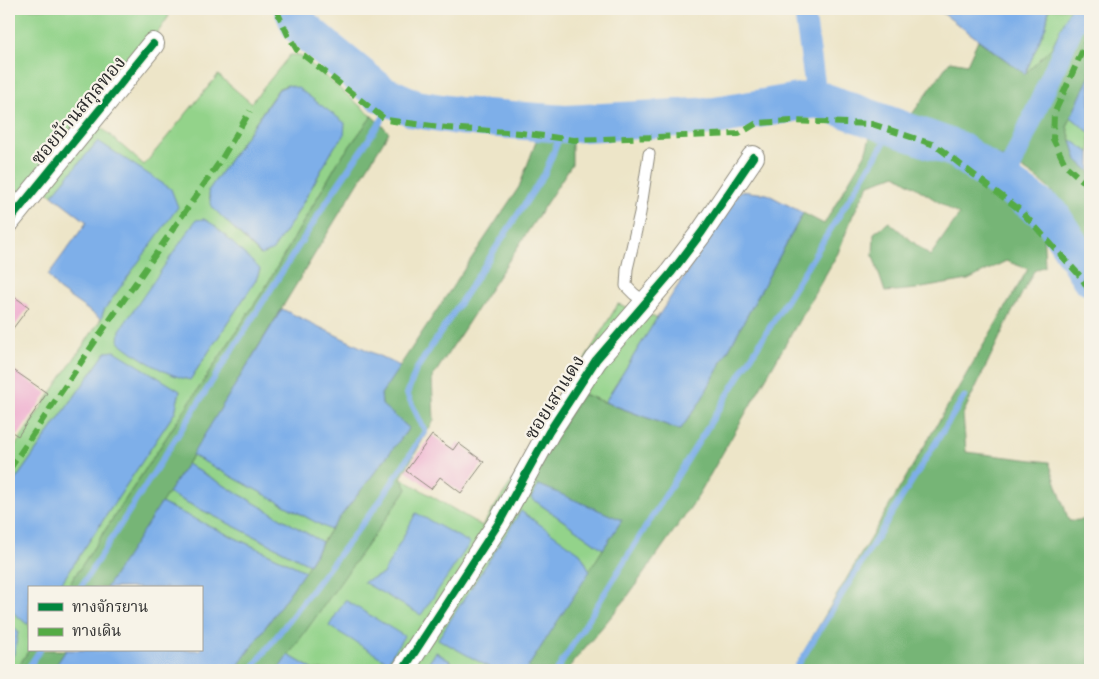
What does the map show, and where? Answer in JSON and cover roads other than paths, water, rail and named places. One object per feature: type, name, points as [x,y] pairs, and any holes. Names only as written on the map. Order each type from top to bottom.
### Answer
[{"type":"street","name":"ซอยบ้านสกุลทอง","points":[[9,221],[153,44]]},
{"type":"street","name":"ซอยเสาแดง","points":[[403,670],[500,521],[549,432],[596,360],[671,273],[702,232],[753,157]]},
{"type":"lane","points":[[645,302],[626,286],[626,269],[640,213],[649,154]]},
{"type":"water","points":[[937,9],[1049,9],[1046,26],[1025,74]]},
{"type":"water","points":[[1090,75],[1090,133],[1071,117]]},
{"type":"water","points":[[288,85],[298,88],[345,123],[344,136],[335,146],[293,220],[272,251],[261,255],[212,207],[208,191],[279,89]]},
{"type":"water","points":[[1071,140],[1090,153],[1090,172],[1077,160]]},
{"type":"water","points":[[98,141],[171,189],[178,207],[104,310],[101,319],[59,290],[48,275],[87,222],[52,195]]},
{"type":"water","points":[[740,191],[767,194],[803,213],[700,402],[680,430],[605,402],[657,318]]},
{"type":"water","points":[[204,219],[214,225],[260,269],[256,280],[190,380],[162,370],[135,354],[119,342],[120,330],[196,220]]},
{"type":"water","points":[[282,309],[400,366],[381,394],[382,405],[409,428],[330,530],[192,455]]},
{"type":"water","points":[[115,351],[180,391],[175,412],[59,586],[28,586],[27,624],[9,609],[9,489],[106,352]]},
{"type":"water","points":[[187,464],[322,542],[309,564],[168,493]]},
{"type":"water","points":[[539,485],[622,520],[603,549],[531,498]]},
{"type":"water","points":[[161,503],[305,571],[235,670],[53,670],[65,652],[202,652],[202,586],[107,586]]},
{"type":"water","points":[[521,511],[580,553],[590,571],[526,670],[494,670],[438,639]]},
{"type":"water","points":[[416,513],[470,543],[421,615],[363,582],[383,574]]},
{"type":"water","points":[[345,600],[404,636],[388,662],[329,626]]},
{"type":"water","points":[[9,622],[18,632],[14,654],[9,662]]},
{"type":"water","points":[[436,652],[464,670],[424,670]]},
{"type":"water","points":[[288,655],[314,670],[278,670]]},
{"type":"waterway","points":[[293,9],[300,26],[330,52],[382,94],[416,109],[459,116],[565,124],[715,116],[817,99],[958,150],[1051,215],[1090,277]]},
{"type":"waterway","points":[[804,9],[817,99]]},
{"type":"waterway","points":[[1004,182],[1081,9]]},
{"type":"waterway","points":[[81,586],[335,189],[395,100]]},
{"type":"waterway","points":[[251,670],[382,498],[425,431],[407,394],[416,370],[545,173],[565,124]]},
{"type":"waterway","points":[[557,670],[894,127]]},
{"type":"waterway","points":[[795,670],[964,397]]},
{"type":"waterway","points":[[27,670],[39,652]]}]
